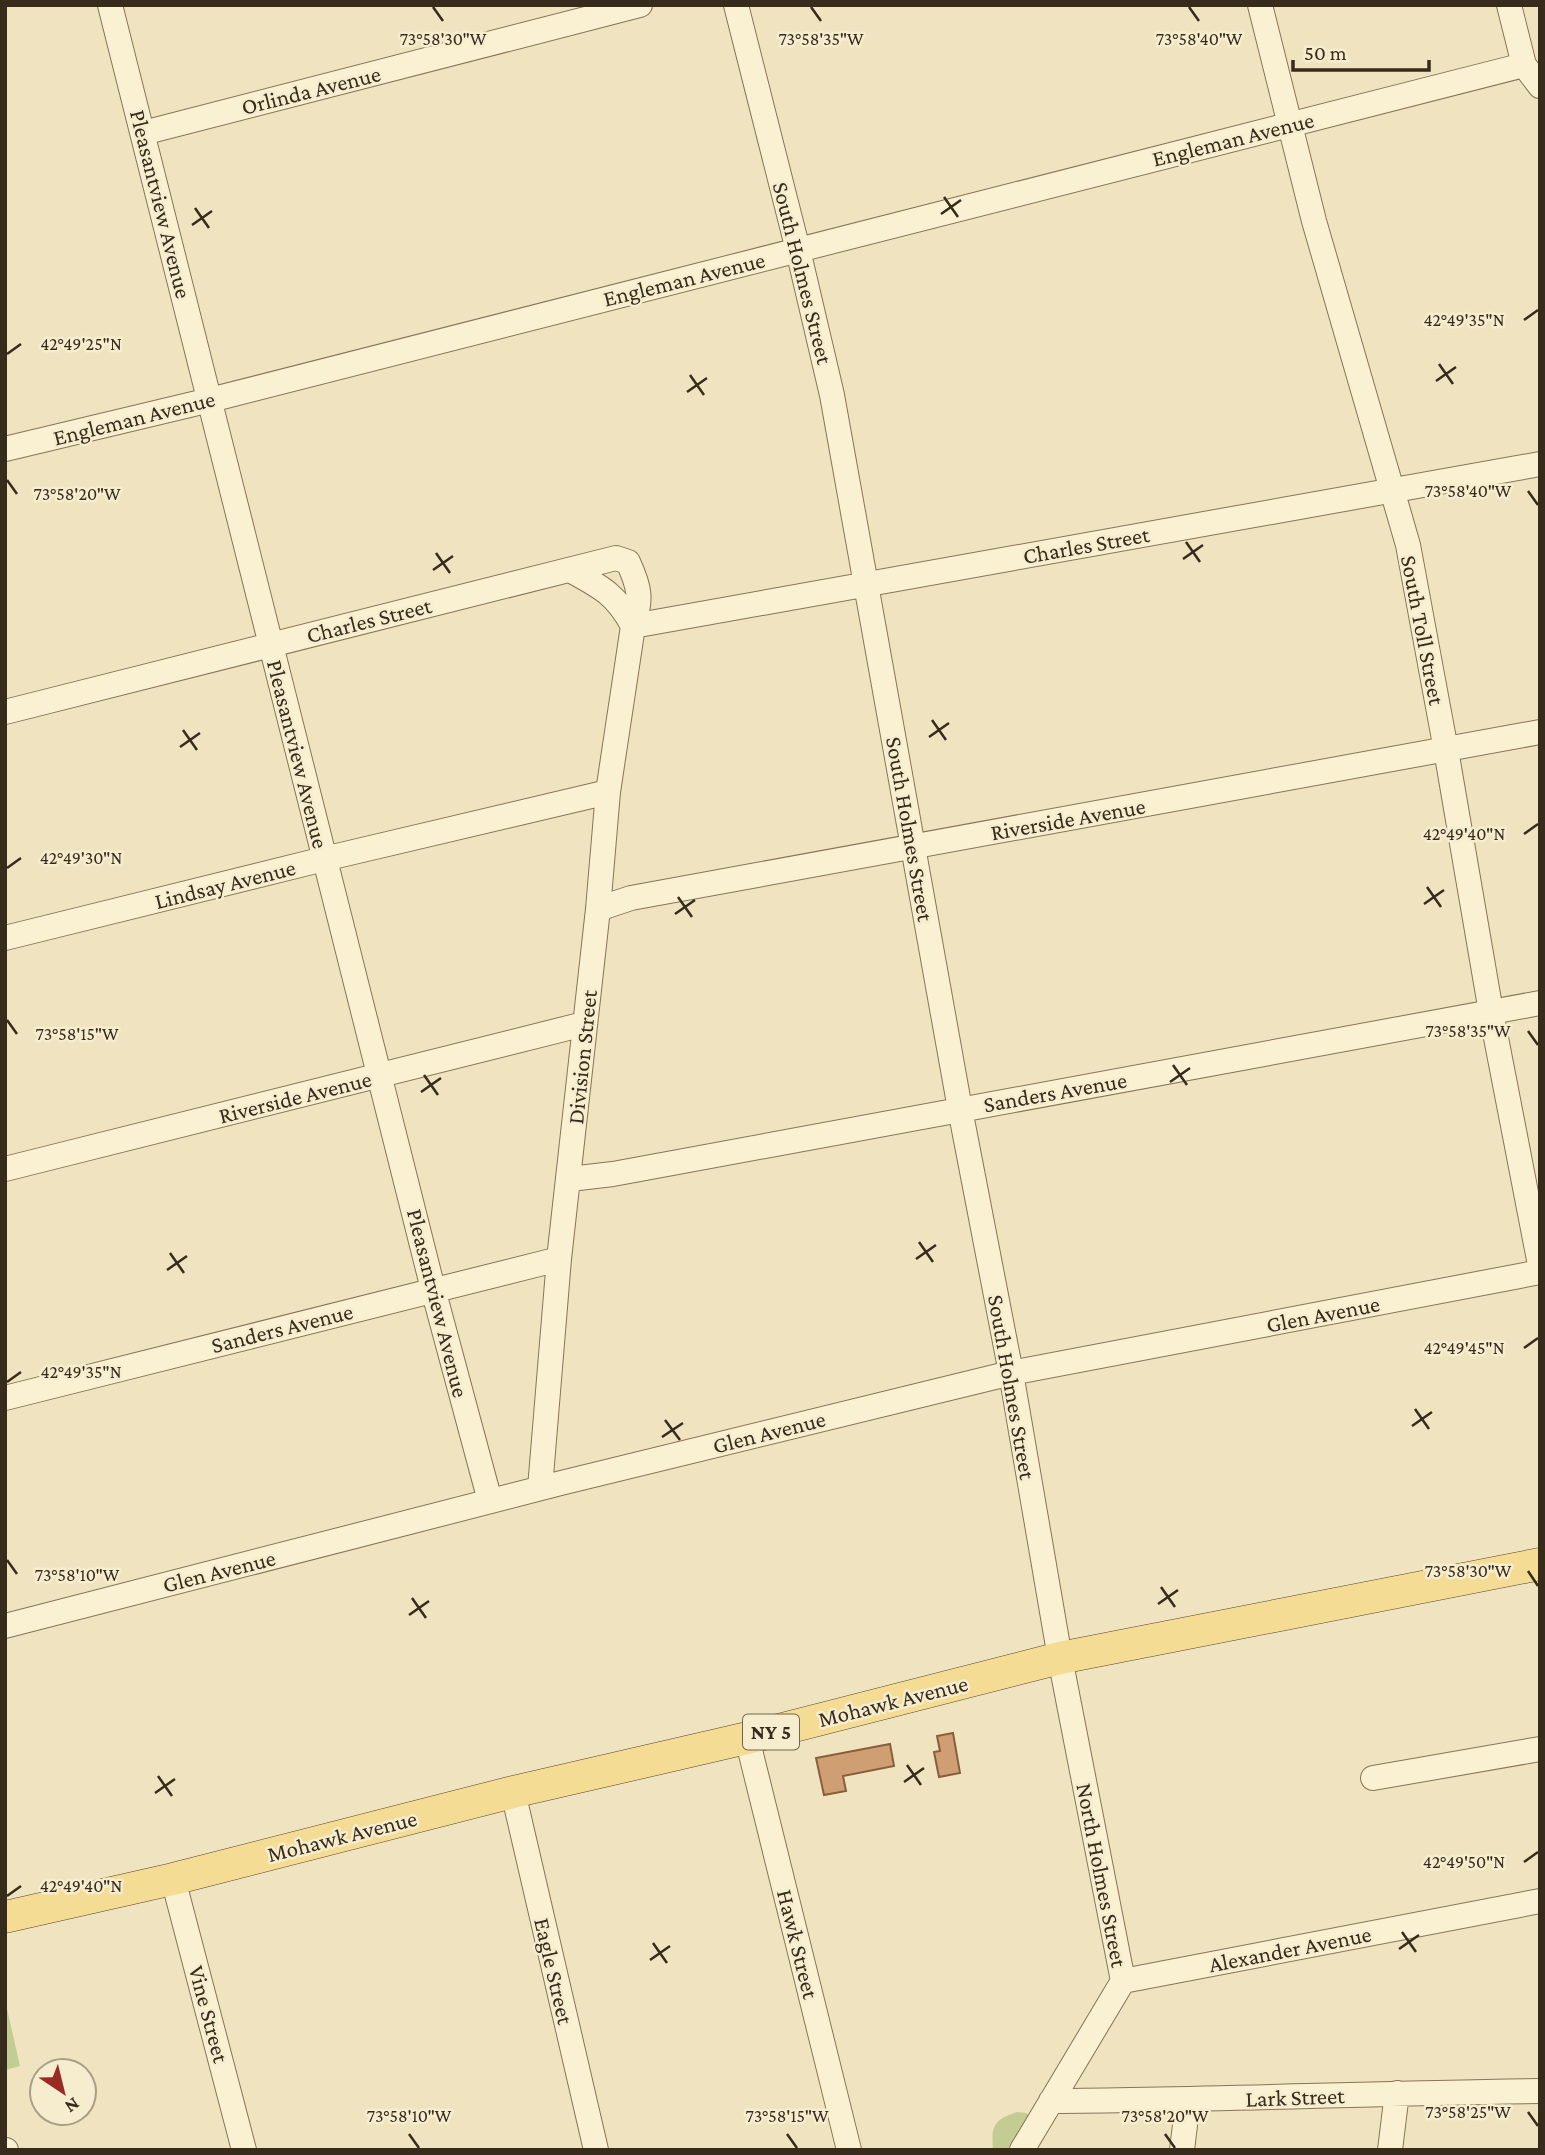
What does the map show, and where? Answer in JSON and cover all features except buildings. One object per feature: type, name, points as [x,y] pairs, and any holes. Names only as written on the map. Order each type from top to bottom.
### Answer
[{"type":"main road","name":"Mohawk Avenue","points":[[5,1917],[173,1879],[513,1792],[747,1738],[1060,1658],[1540,1564]]},
{"type":"street","name":"Pleasantview Avenue","points":[[110,5],[433,1289],[490,1502]]},
{"type":"street","name":"Orlinda Avenue","points":[[143,133],[640,5]]},
{"type":"street","name":"South Holmes Street","points":[[736,5],[832,395],[960,1109],[1011,1373],[1060,1658]]},
{"type":"street","name":"South Toll Street","points":[[1260,5],[1314,221],[1408,545],[1491,1012],[1540,1265]]},
{"type":"street","points":[[1508,5],[1524,65],[1540,86]]},
{"type":"street","name":"Engleman Avenue","points":[[5,449],[210,400],[1524,65]]},
{"type":"street","name":"Charles Street","points":[[5,712],[616,558],[628,562],[637,581],[640,605],[633,626],[1540,464]]},
{"type":"street","points":[[570,570],[621,603],[633,626]]},
{"type":"street","name":"Division Street","points":[[540,1488],[559,1259],[598,909],[608,792],[633,626]]},
{"type":"street","name":"Riverside Avenue","points":[[598,909],[631,898],[1540,732]]},
{"type":"street","name":"Lindsay Avenue","points":[[5,939],[324,859],[608,792]]},
{"type":"street","name":"Sanders Avenue","points":[[569,1179],[613,1174],[1540,1003]]},
{"type":"street","name":"Riverside Avenue","points":[[5,1169],[584,1024]]},
{"type":"street","name":"Sanders Avenue","points":[[5,1398],[559,1259]]},
{"type":"street","name":"Glen Avenue","points":[[5,1626],[540,1488],[1011,1373],[1540,1272]]},
{"type":"street","name":"North Holmes Street","points":[[1022,2150],[1123,1981],[1060,1658]]},
{"type":"street","name":"Hawk Street","points":[[747,1738],[849,2150]]},
{"type":"street","points":[[1373,1778],[1540,1749]]},
{"type":"street","name":"Eagle Street","points":[[513,1792],[596,2150]]},
{"type":"street","name":"Vine Street","points":[[173,1879],[244,2150]]},
{"type":"street","name":"Alexander Avenue","points":[[1123,1981],[1540,1901]]},
{"type":"street","name":"Lark Street","points":[[1051,2101],[1540,2091]]},
{"type":"street","points":[[1390,2150],[1397,2093]]},
{"type":"street","points":[[1182,2150],[1188,2100]]},
{"type":"green space","points":[[5,2000],[20,2066],[5,2070]]},
{"type":"green space","points":[[1017,2112],[1030,2116],[1010,2150],[993,2150],[996,2125],[1003,2118]]}]
